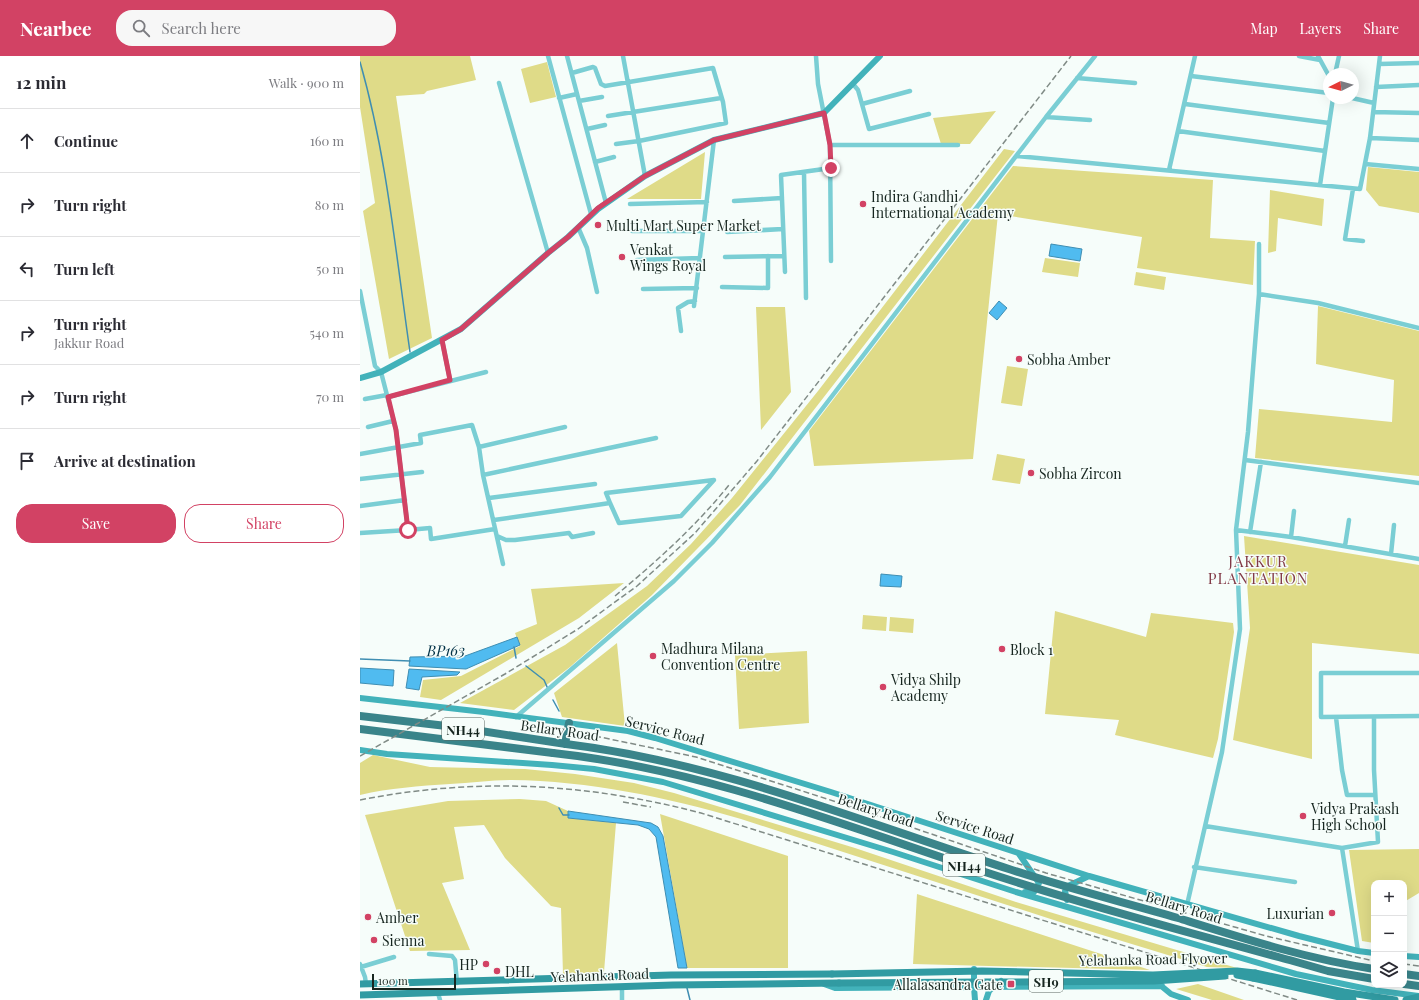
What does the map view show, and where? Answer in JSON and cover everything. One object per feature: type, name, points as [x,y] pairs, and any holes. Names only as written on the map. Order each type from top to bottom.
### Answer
[{"type":"highway","name":"Bellary Road","points":[[360,716],[454,727],[565,744],[634,755],[692,768],[833,810],[1070,888],[1320,959],[1371,968]]},
{"type":"highway","points":[[565,744],[568,723]]},
{"type":"highway","name":"Bellary Road","points":[[360,729],[618,762],[691,778],[880,836],[1034,888],[1328,971],[1371,978]]},
{"type":"highway","points":[[1407,974],[1419,976]]},
{"type":"highway","points":[[1407,984],[1419,986]]},
{"type":"main road","points":[[360,378],[381,372],[461,329],[592,214],[645,176],[714,140],[824,113],[880,56]]},
{"type":"main road","name":"Service Road","points":[[360,698],[628,731],[705,752],[1088,876],[1187,905],[1358,951],[1371,953]]},
{"type":"main road","points":[[360,750],[394,754],[552,764],[594,769],[663,782],[870,845],[1016,892],[1322,981],[1419,997]]},
{"type":"main road","points":[[1016,892],[1034,892],[1038,887],[1038,883],[1019,854]]},
{"type":"main road","points":[[1079,910],[1066,898],[1065,891],[1068,886],[1088,876]]},
{"type":"main road","points":[[1407,956],[1419,957]]},
{"type":"main road","points":[[813,974],[822,971],[974,969],[1131,971],[1151,978],[1171,994],[1188,1000]]},
{"type":"main road","points":[[974,969],[975,1000]]},
{"type":"main road","name":"Yelahanka Road Flyover","points":[[813,974],[982,972],[1153,975],[1237,971],[1353,1000]]},
{"type":"main road","name":"SH9","points":[[707,975],[813,974]]},
{"type":"main road","points":[[707,975],[707,985]]},
{"type":"main road","name":"Yelahanka Road","points":[[363,984],[458,983],[707,975]]},
{"type":"main road","name":"Yelahanka Road Flyover","points":[[824,984],[1000,981],[1154,981],[1254,975],[1395,1000]]},
{"type":"main road","points":[[650,986],[651,976]]},
{"type":"main road","points":[[986,1000],[989,991],[1000,981]]},
{"type":"main road","points":[[824,984],[835,988],[1162,986]]},
{"type":"main road","name":"SH9","points":[[707,985],[824,984]]},
{"type":"main road","name":"Yelahanka Road","points":[[360,995],[439,997],[622,987],[707,985]]},
{"type":"main road","points":[[1406,1000],[1419,997]]},
{"type":"street","points":[[548,56],[592,214]]},
{"type":"street","points":[[567,56],[606,203]]},
{"type":"street","points":[[623,56],[645,176]]},
{"type":"street","points":[[816,56],[818,84],[830,145],[831,261]]},
{"type":"street","points":[[516,717],[674,581],[741,511],[770,477],[1046,117],[1095,56]]},
{"type":"street","points":[[1169,170],[1195,56]]},
{"type":"street","points":[[1299,56],[1319,58],[1325,68]]},
{"type":"street","points":[[1336,68],[1339,56]]},
{"type":"street","points":[[1017,156],[1360,189],[1370,138],[1380,56]]},
{"type":"street","points":[[1379,64],[1419,63]]},
{"type":"street","points":[[572,73],[593,67],[595,68],[601,84],[605,86],[713,68],[726,123],[639,141],[616,144]]},
{"type":"street","points":[[1191,76],[1323,92]]},
{"type":"street","points":[[1077,78],[1135,83]]},
{"type":"street","points":[[499,83],[548,253]]},
{"type":"street","points":[[852,84],[858,90],[869,130],[929,114]]},
{"type":"street","points":[[1376,87],[1419,85]]},
{"type":"street","points":[[862,104],[910,91]]},
{"type":"street","points":[[559,98],[577,94]]},
{"type":"street","points":[[579,102],[602,97]]},
{"type":"street","points":[[608,116],[721,98]]},
{"type":"street","points":[[1359,100],[1374,103]]},
{"type":"street","points":[[1185,104],[1329,123]]},
{"type":"street","points":[[1320,185],[1332,104]]},
{"type":"street","points":[[1373,112],[1419,113]]},
{"type":"street","points":[[1046,117],[1090,120]]},
{"type":"street","points":[[587,130],[605,125]]},
{"type":"street","points":[[1178,131],[1325,151]]},
{"type":"street","points":[[1370,138],[1419,140]]},
{"type":"street","points":[[681,331],[678,308],[688,302],[695,304],[714,140]]},
{"type":"street","points":[[830,145],[958,145]]},
{"type":"street","points":[[595,162],[614,157]]},
{"type":"street","points":[[1365,164],[1419,169]]},
{"type":"street","points":[[785,272],[781,175],[831,168]]},
{"type":"street","points":[[804,172],[806,298]]},
{"type":"street","points":[[1352,188],[1345,239],[1363,241]]},
{"type":"street","points":[[734,201],[782,198]]},
{"type":"street","points":[[630,204],[707,202]]},
{"type":"street","points":[[578,227],[587,248],[597,292]]},
{"type":"street","points":[[727,232],[783,229]]},
{"type":"street","points":[[632,231],[704,231]]},
{"type":"street","points":[[1187,905],[1194,867],[1222,752],[1240,630],[1236,530],[1245,460],[1259,294],[1259,244]]},
{"type":"street","points":[[722,287],[768,288],[768,256]]},
{"type":"street","points":[[725,257],[784,256]]},
{"type":"street","points":[[636,260],[700,258]]},
{"type":"street","points":[[643,289],[697,288]]},
{"type":"street","points":[[360,291],[375,366],[381,372],[393,421],[398,448],[408,530]]},
{"type":"street","points":[[1259,294],[1318,303],[1419,328]]},
{"type":"street","points":[[442,340],[450,380]]},
{"type":"street","points":[[364,399],[387,396],[486,372]]},
{"type":"street","points":[[368,427],[393,421]]},
{"type":"street","points":[[360,454],[421,444],[420,435],[472,425],[480,447],[483,475],[503,564]]},
{"type":"street","points":[[480,447],[566,427]]},
{"type":"street","points":[[483,475],[656,438]]},
{"type":"street","points":[[1245,460],[1419,483]]},
{"type":"street","points":[[1250,532],[1261,462]]},
{"type":"street","points":[[360,480],[422,472]]},
{"type":"street","points":[[714,480],[682,516],[618,523],[610,503],[606,493],[714,480]]},
{"type":"street","points":[[489,498],[595,484]]},
{"type":"street","points":[[360,506],[405,500]]},
{"type":"street","points":[[494,520],[610,503]]},
{"type":"street","points":[[1291,537],[1294,511]]},
{"type":"street","points":[[1345,546],[1349,520]]},
{"type":"street","points":[[1390,554],[1394,525]]},
{"type":"street","points":[[360,533],[430,528],[431,539],[495,529]]},
{"type":"street","points":[[1236,530],[1291,537],[1419,559]]},
{"type":"street","points":[[497,536],[506,540],[514,540],[569,533],[572,537],[594,533]]},
{"type":"street","points":[[1419,673],[1321,673],[1322,717],[1419,716]]},
{"type":"street","points":[[1336,717],[1346,792],[1350,795],[1375,795]]},
{"type":"street","points":[[1205,826],[1342,848],[1378,842],[1375,795],[1374,717]]},
{"type":"street","points":[[1342,848],[1358,951]]},
{"type":"street","points":[[1194,867],[1295,882]]},
{"type":"street","points":[[429,954],[452,956],[455,960],[458,983]]},
{"type":"street","points":[[363,984],[360,965],[394,957]]},
{"type":"street","points":[[622,987],[622,1000]]},
{"type":"shaded area","points":[[360,56],[470,56],[476,80],[427,91],[424,94],[396,96],[432,338],[389,359],[363,211],[375,203],[360,107]]},
{"type":"shaded area","points":[[547,62],[556,97],[530,103],[521,69]]},
{"type":"shaded area","points":[[996,111],[970,144],[941,144],[933,118]]},
{"type":"shaded area","points":[[1004,149],[1015,151],[740,505],[652,595],[570,667],[514,710],[460,703],[565,645],[647,586],[691,544],[732,498],[818,391]]},
{"type":"shaded area","points":[[705,152],[701,199],[627,199]]},
{"type":"shaded area","points":[[1013,166],[1213,180],[1210,238],[1255,241],[1253,285],[1137,268],[1142,237],[998,214],[973,459],[814,466],[809,431]]},
{"type":"shaded area","points":[[1368,167],[1419,172],[1419,213],[1379,206],[1366,190]]},
{"type":"shaded area","points":[[1270,190],[1324,199],[1322,226],[1278,218],[1276,251],[1268,253]]},
{"type":"shaded area","points":[[1045,258],[1080,263],[1078,277],[1042,272]]},
{"type":"shaded area","points":[[1136,272],[1166,277],[1164,290],[1134,285]]},
{"type":"shaded area","points":[[1318,306],[1419,331],[1419,476],[1255,458],[1259,409],[1392,422],[1394,380],[1316,364]]},
{"type":"shaded area","points":[[756,307],[785,307],[791,392],[761,430]]},
{"type":"shaded area","points":[[1007,366],[1028,369],[1022,406],[1001,403]]},
{"type":"shaded area","points":[[997,454],[1025,459],[1020,484],[992,480]]},
{"type":"shaded area","points":[[1244,536],[1419,565],[1419,654],[1312,643],[1312,759],[1233,740],[1250,628]]},
{"type":"shaded area","points":[[624,583],[579,618],[441,700],[420,697],[423,680],[461,676],[520,646],[515,633],[537,624],[531,589]]},
{"type":"shaded area","points":[[1055,611],[1146,637],[1151,613],[1233,623],[1234,632],[1218,739],[1213,758],[1115,735],[1119,720],[1045,714]]},
{"type":"shaded area","points":[[863,615],[887,617],[886,631],[862,629]]},
{"type":"shaded area","points":[[890,617],[914,619],[913,633],[889,631]]},
{"type":"shaded area","points":[[617,643],[625,726],[562,717],[554,693]]},
{"type":"shaded area","points":[[807,651],[809,723],[739,729],[735,655]]},
{"type":"shaded area","points":[[373,755],[430,767],[525,769],[575,774],[634,783],[674,793],[855,848],[1016,902],[1237,968],[1207,967],[1063,923],[741,819],[656,797],[569,783],[511,780],[416,787],[360,795],[360,763]]},
{"type":"shaded area","points":[[520,799],[546,801],[568,811],[568,818],[616,823],[604,972],[563,974],[561,908],[551,906],[505,858],[484,825],[454,827],[464,879],[442,883],[470,950],[410,951],[365,815],[448,801]]},
{"type":"shaded area","points":[[660,814],[788,856],[788,968],[687,968]]},
{"type":"shaded area","points":[[1419,849],[1419,893],[1407,900],[1407,880],[1371,880],[1371,942],[1362,941],[1349,850]]},
{"type":"shaded area","points":[[917,894],[1150,970],[913,964]]},
{"type":"shaded area","points":[[1198,984],[1244,1000],[1212,1000],[1176,989]]},
{"type":"water","points":[[1051,244],[1082,249],[1080,261],[1049,256]]},
{"type":"water","points":[[999,301],[1007,308],[997,320],[989,313]]},
{"type":"water","points":[[881,574],[902,576],[901,587],[880,586]]},
{"type":"water","points":[[517,637],[520,645],[466,669],[409,666],[410,657],[465,656]]},
{"type":"water","points":[[360,668],[394,670],[393,686],[360,683]]},
{"type":"water","points":[[409,669],[460,672],[457,675],[422,677],[419,690],[406,688]]},
{"type":"water","points":[[568,811],[651,823],[658,827],[663,836],[687,968],[678,968],[656,837],[649,829],[638,825],[568,818]]},
{"type":"waterway","points":[[360,62],[384,170],[410,352]]},
{"type":"waterway","name":"BP163","points":[[514,647],[516,658]]},
{"type":"waterway","name":"BP163","points":[[360,659],[410,661]]},
{"type":"waterway","points":[[526,666],[544,680],[548,689]]},
{"type":"waterway","points":[[553,700],[559,711]]},
{"type":"waterway","points":[[559,808],[563,815],[569,815]]},
{"type":"waterway","points":[[687,988],[690,1000]]},
{"type":"railway","points":[[360,756],[505,674],[578,629],[637,586],[695,533],[757,461],[1071,56]]},
{"type":"railway","points":[[615,596],[675,544],[729,485]]},
{"type":"railway","points":[[595,736],[696,757],[846,805],[1046,873],[1266,936],[1371,960]]},
{"type":"railway","points":[[360,800],[446,788],[489,786],[573,790],[616,795],[658,803],[701,813],[1297,1000]]},
{"type":"railway","points":[[623,802],[651,807]]},
{"type":"railway","points":[[1407,964],[1419,966]]},
{"type":"place","name":"Indira Gandhi International Academy","points":[[863,204]]},
{"type":"place","name":"Multi Mart Super Market","points":[[598,225]]},
{"type":"place","name":"Venkat Wings Royal","points":[[622,257]]},
{"type":"place","name":"Sobha Amber","points":[[1019,359]]},
{"type":"place","name":"Sobha Zircon","points":[[1031,473]]},
{"type":"place","name":"Block 1","points":[[1002,649]]},
{"type":"place","name":"Madhura Milana Convention Centre","points":[[653,656]]},
{"type":"place","name":"Vidya Shilp Academy","points":[[883,687]]},
{"type":"place","name":"Vidya Prakash High School","points":[[1303,816]]},
{"type":"place","name":"Luxurian","points":[[1332,913]]},
{"type":"place","name":"Amber","points":[[368,917]]},
{"type":"place","name":"Sienna","points":[[374,940]]},
{"type":"place","name":"HP","points":[[486,964]]},
{"type":"place","name":"DHL","points":[[497,971]]},
{"type":"place","name":"Allalasandra Gate","points":[[1011,984]]},
{"type":"district","name":"JAKKUR PLANTATION","points":[[1258,570]]},
{"type":"route","points":[[408,530],[396,430],[388,397],[450,380],[442,340],[461,329],[568,237],[598,208],[645,176],[714,140],[824,113],[830,145],[831,168]]}]
